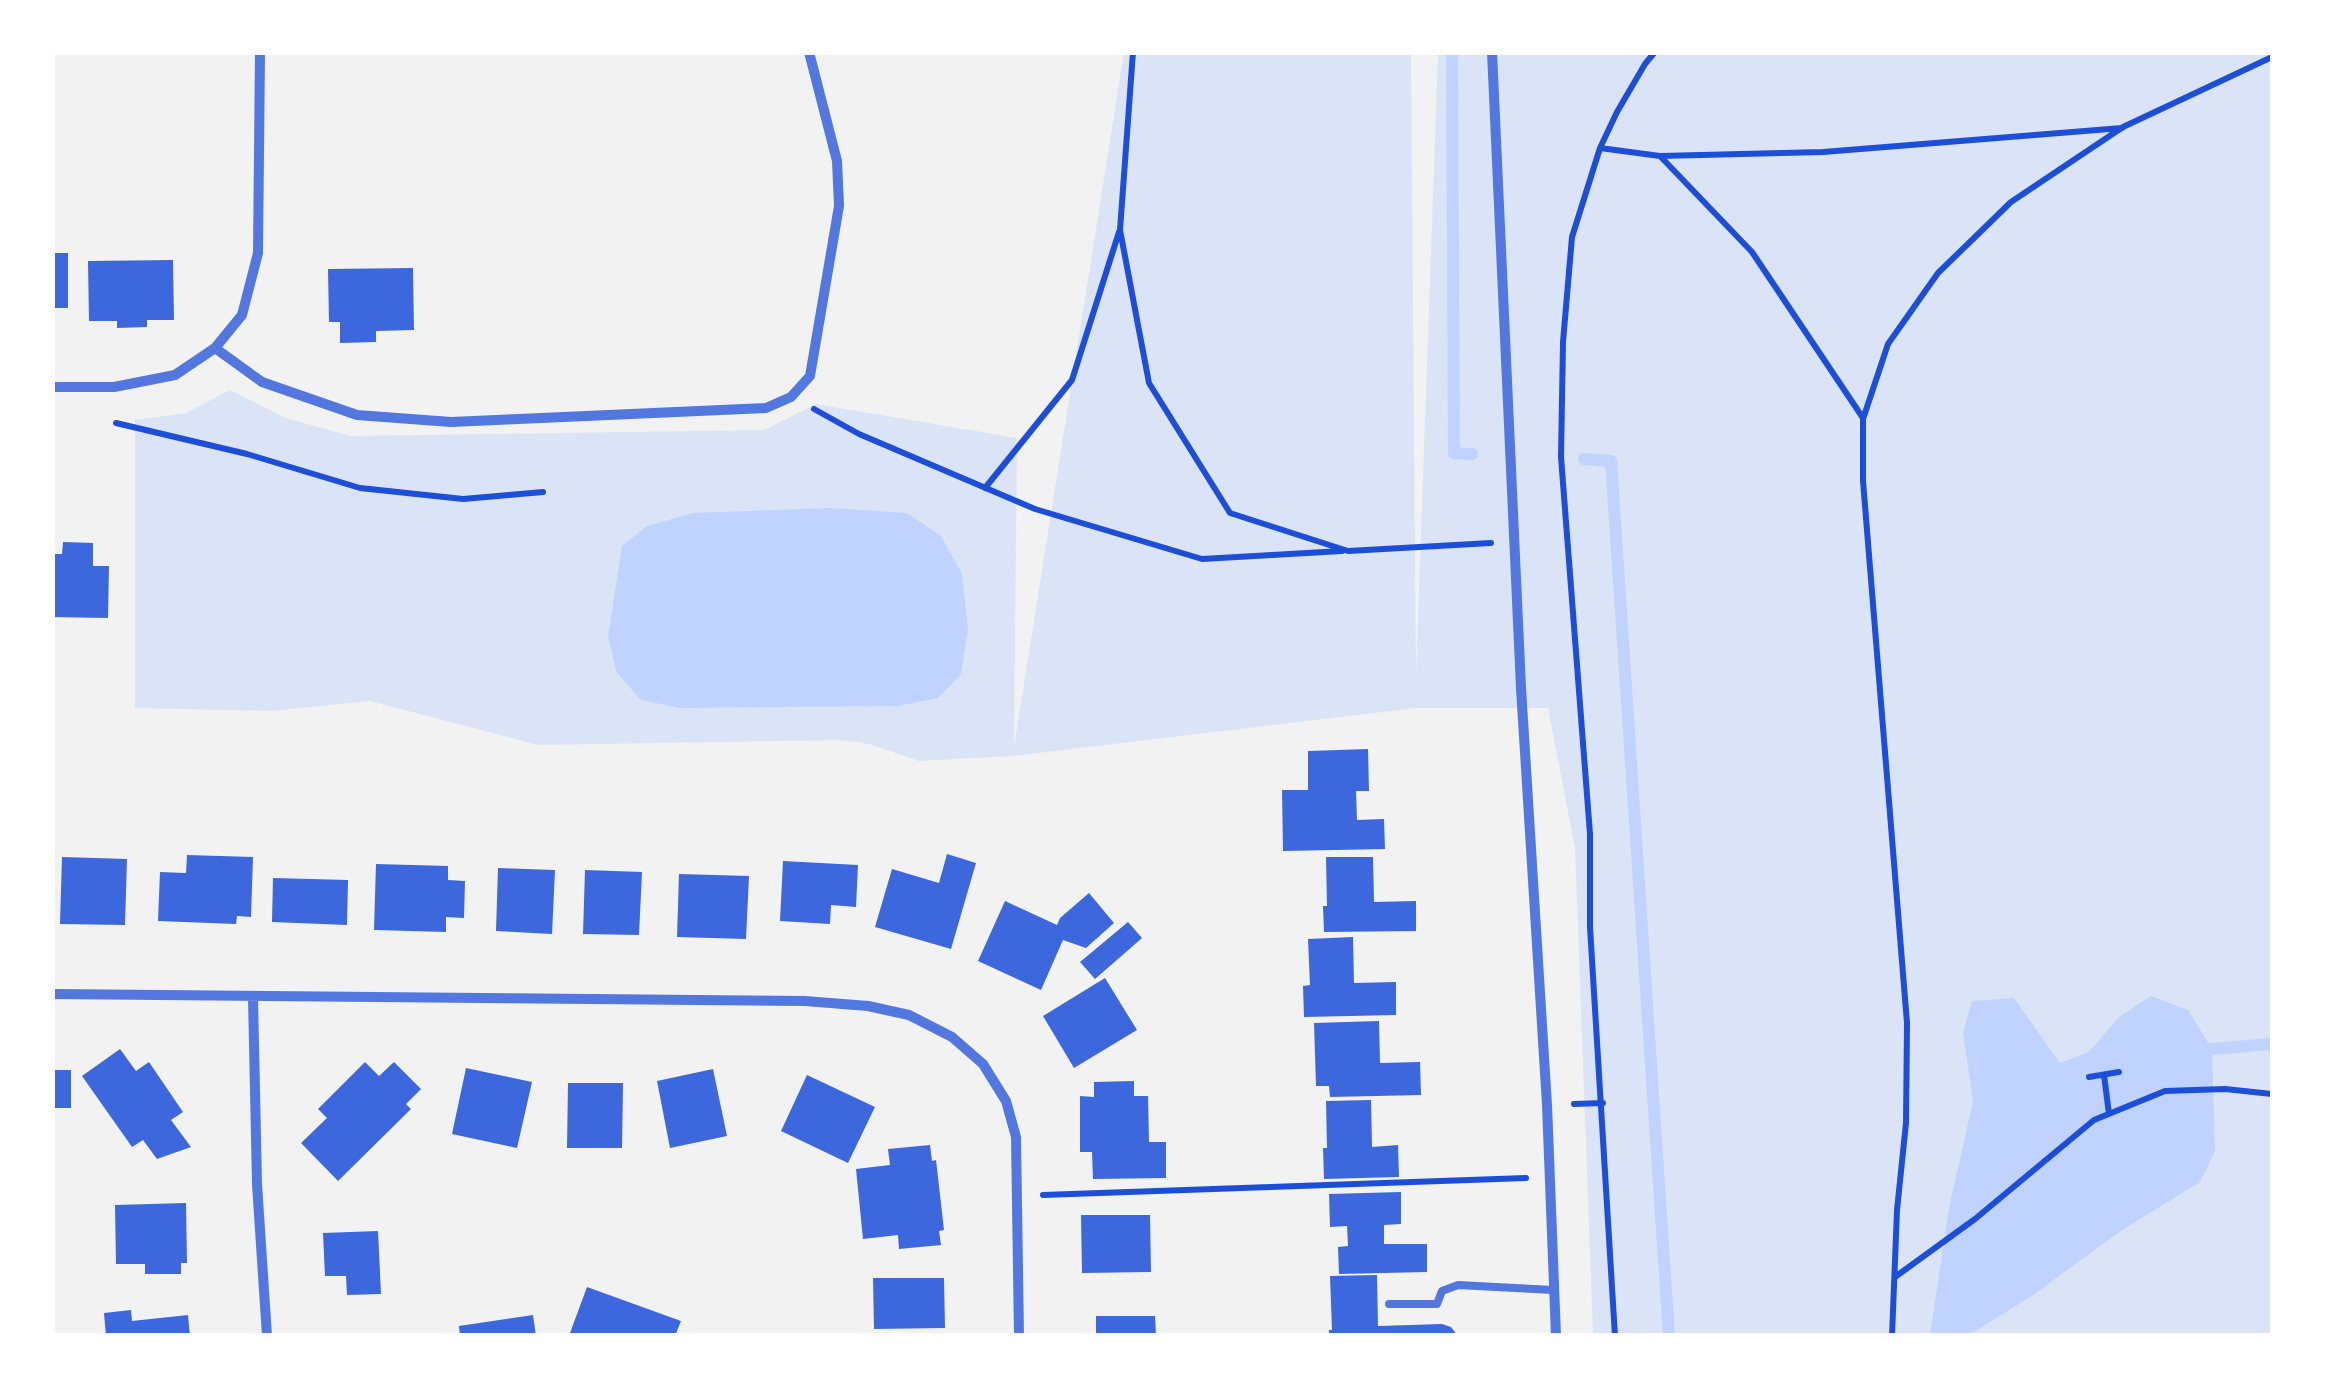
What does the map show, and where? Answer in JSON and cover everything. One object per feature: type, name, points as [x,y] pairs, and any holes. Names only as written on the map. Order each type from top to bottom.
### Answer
[{"type":"street","points":[[52,387],[114,387],[175,375],[215,348],[242,315],[258,253],[260,52]]},
{"type":"street","points":[[215,348],[262,382],[357,415],[451,422],[766,408],[791,397],[810,376],[840,206],[837,161],[809,52]]},
{"type":"street","points":[[1492,52],[1556,1336]]},
{"type":"street","points":[[52,994],[805,1000],[868,1006],[909,1015],[952,1037],[983,1064],[1006,1101],[1016,1137],[1019,1336]]},
{"type":"street","points":[[253,998],[267,1336]]},
{"type":"lane","points":[[1389,1304],[1437,1304],[1442,1291],[1458,1285],[1553,1290]]},
{"type":"path","points":[[985,488],[1072,380],[1120,230],[1133,52]]},
{"type":"path","points":[[1615,1336],[1590,926],[1590,834],[1561,457],[1563,342],[1572,236],[1600,148],[1645,64],[1656,52]]},
{"type":"path","points":[[1892,1336],[1906,1124],[1907,1023],[1864,481],[1863,419],[1888,344],[1938,273],[2012,202],[2123,128],[2272,56]]},
{"type":"path","points":[[1600,148],[1660,156],[1823,152],[2123,128]]},
{"type":"path","points":[[1660,156],[1752,252],[1863,419]]},
{"type":"path","points":[[1120,230],[1149,383],[1230,512],[1348,551]]},
{"type":"path","points":[[791,397],[860,434],[1036,509],[1202,559],[1515,542]]},
{"type":"path","points":[[116,422],[247,454],[360,488],[464,499],[543,492]]},
{"type":"path","points":[[2089,1077],[2119,1072]]},
{"type":"path","points":[[2104,1075],[2110,1114]]},
{"type":"path","points":[[1894,1278],[1976,1219],[2094,1120],[2165,1091],[2225,1089],[2272,1094]]},
{"type":"path","points":[[1017,1196],[1548,1178]]},
{"type":"shaded area","points":[[1124,52],[1411,53],[1416,673],[1438,53],[2272,53],[2272,1335],[1593,1335],[1575,848],[1548,708],[1416,708],[1013,756],[919,761],[869,744],[842,740],[538,745],[370,701],[272,711],[135,708],[135,420],[186,413],[230,390],[286,418],[351,436],[764,430],[816,404],[1017,438],[1014,747]]},
{"type":"water","points":[[830,508],[907,513],[941,536],[962,574],[968,629],[961,674],[938,698],[898,706],[680,708],[641,700],[617,673],[608,637],[622,546],[647,526],[693,513]]},
{"type":"water","points":[[2151,996],[2188,1010],[2212,1049],[2215,1151],[2200,1182],[2122,1230],[2033,1295],[1971,1334],[1930,1335],[1949,1208],[1973,1101],[1963,1033],[1972,1001],[2014,998],[2060,1063],[2089,1052],[2119,1017]]},
{"type":"building","points":[[52,253],[68,253],[68,308],[52,308]]},
{"type":"building","points":[[173,260],[174,320],[147,320],[147,327],[117,328],[117,321],[89,321],[88,261]]},
{"type":"building","points":[[413,268],[414,330],[376,331],[376,342],[340,343],[340,322],[329,322],[328,269]]},
{"type":"building","points":[[63,542],[93,543],[93,566],[109,566],[108,618],[52,617],[52,554],[62,554]]},
{"type":"building","points":[[1368,749],[1369,791],[1356,791],[1357,820],[1384,819],[1385,849],[1283,851],[1282,790],[1308,790],[1308,751]]},
{"type":"building","points":[[947,854],[976,863],[951,949],[875,927],[892,869],[939,883]]},
{"type":"building","points":[[187,855],[253,857],[251,917],[237,916],[236,924],[158,921],[160,872],[186,873]]},
{"type":"building","points":[[62,857],[127,859],[125,925],[60,924]]},
{"type":"building","points":[[1326,857],[1373,857],[1374,902],[1416,901],[1416,931],[1324,932]]},
{"type":"building","points":[[783,861],[858,865],[856,907],[831,905],[830,924],[780,921]]},
{"type":"building","points":[[376,864],[448,866],[448,880],[465,881],[464,918],[446,917],[446,932],[374,930]]},
{"type":"building","points":[[498,868],[555,870],[552,934],[496,931]]},
{"type":"building","points":[[585,870],[642,872],[639,935],[583,934]]},
{"type":"building","points":[[679,874],[749,876],[746,939],[677,937]]},
{"type":"building","points":[[273,878],[348,880],[347,925],[272,922]]},
{"type":"building","points":[[1089,893],[1114,923],[1086,948],[1063,940],[1041,990],[978,961],[1005,901],[1057,925]]},
{"type":"building","points":[[1128,922],[1142,938],[1095,979],[1080,962]]},
{"type":"building","points":[[1353,937],[1354,983],[1396,982],[1396,1015],[1304,1017],[1303,986],[1310,985],[1308,939]]},
{"type":"building","points":[[1105,978],[1137,1030],[1074,1068],[1043,1016]]},
{"type":"building","points":[[1379,1021],[1380,1063],[1420,1062],[1421,1095],[1330,1097],[1329,1086],[1316,1086],[1314,1023]]},
{"type":"building","points":[[120,1049],[136,1071],[149,1062],[183,1112],[171,1120],[191,1147],[157,1159],[143,1140],[132,1147],[82,1076]]},
{"type":"building","points":[[365,1062],[379,1076],[394,1062],[421,1089],[406,1104],[411,1109],[338,1181],[301,1143],[327,1118],[318,1109]]},
{"type":"building","points":[[466,1068],[532,1082],[517,1148],[452,1134]]},
{"type":"building","points":[[713,1069],[727,1136],[670,1148],[657,1081]]},
{"type":"building","points":[[52,1070],[71,1070],[71,1108],[52,1108]]},
{"type":"building","points":[[807,1075],[875,1107],[848,1163],[781,1131]]},
{"type":"building","points":[[1134,1081],[1134,1096],[1148,1096],[1149,1142],[1166,1142],[1166,1178],[1093,1179],[1092,1152],[1080,1152],[1080,1096],[1094,1097],[1094,1082]]},
{"type":"building","points":[[568,1083],[623,1083],[622,1148],[567,1148]]},
{"type":"building","points":[[1371,1100],[1372,1147],[1398,1145],[1399,1177],[1324,1179],[1326,1101]]},
{"type":"building","points":[[930,1145],[932,1161],[936,1160],[944,1230],[939,1231],[941,1245],[899,1249],[898,1235],[863,1239],[856,1169],[890,1165],[888,1149]]},
{"type":"building","points":[[1401,1192],[1401,1224],[1384,1225],[1384,1244],[1427,1244],[1427,1272],[1339,1274],[1338,1247],[1348,1246],[1347,1226],[1330,1227],[1329,1194]]},
{"type":"building","points":[[186,1203],[187,1263],[181,1263],[181,1274],[145,1274],[145,1264],[116,1264],[115,1205]]},
{"type":"building","points":[[1081,1215],[1150,1215],[1151,1272],[1082,1273]]},
{"type":"building","points":[[378,1231],[381,1294],[347,1295],[346,1276],[325,1276],[323,1233]]},
{"type":"building","points":[[1377,1275],[1378,1326],[1442,1324],[1458,1336],[1329,1336],[1330,1276]]},
{"type":"building","points":[[873,1278],[944,1278],[945,1328],[874,1329]]},
{"type":"building","points":[[587,1287],[681,1321],[675,1336],[570,1333]]},
{"type":"building","points":[[131,1310],[132,1321],[188,1315],[190,1336],[106,1336],[104,1313]]},
{"type":"building","points":[[533,1315],[536,1336],[460,1336],[459,1326]]},
{"type":"building","points":[[1096,1316],[1155,1316],[1156,1336],[1096,1336]]},
{"type":"waterway","points":[[1452,52],[1454,453],[1472,454]]},
{"type":"waterway","points":[[1584,459],[1611,461],[1669,1336]]},
{"type":"waterway","points":[[2212,1049],[2272,1044]]}]
